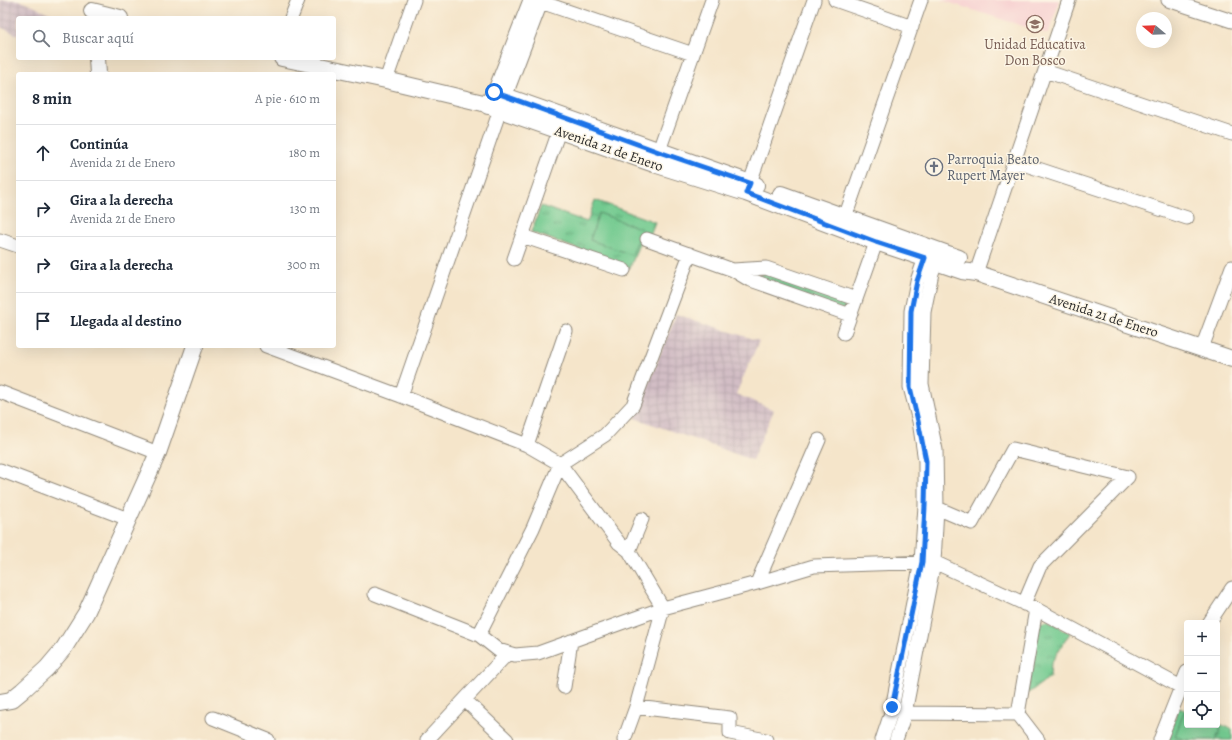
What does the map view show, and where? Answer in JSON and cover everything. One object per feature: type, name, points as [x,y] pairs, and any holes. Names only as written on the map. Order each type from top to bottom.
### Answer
[{"type":"main road","points":[[92,10],[113,16]]},
{"type":"main road","points":[[97,60],[98,72]]},
{"type":"main road","name":"Avenida 21 de Enero","points":[[291,60],[483,103],[497,101],[656,158],[748,188],[933,255],[962,271],[976,273],[1232,358]]},
{"type":"main road","name":"Avenida 21 de Enero","points":[[497,101],[559,131],[656,158]]},
{"type":"main road","points":[[0,702],[11,700],[47,668],[64,648],[86,613],[158,452],[194,348]]},
{"type":"street","points":[[292,16],[298,0]]},
{"type":"street","points":[[386,80],[414,0]]},
{"type":"street","points":[[656,158],[712,0]]},
{"type":"street","points":[[748,188],[814,0]]},
{"type":"street","points":[[835,0],[912,27]]},
{"type":"street","points":[[843,223],[921,0]]},
{"type":"street","points":[[976,273],[1069,0]]},
{"type":"street","points":[[1168,0],[1232,21]]},
{"type":"street","points":[[401,396],[497,101],[537,1],[693,54]]},
{"type":"street","points":[[1045,71],[1232,134]]},
{"type":"street","points":[[514,259],[559,131]]},
{"type":"street","points":[[1014,161],[1186,218]]},
{"type":"street","points":[[522,236],[624,270]]},
{"type":"street","points":[[844,334],[878,236]]},
{"type":"street","points":[[647,239],[733,270],[748,279],[850,315]]},
{"type":"street","points":[[0,240],[16,245]]},
{"type":"street","points":[[479,635],[533,528],[560,464],[605,436],[633,405],[690,254]]},
{"type":"street","points":[[896,740],[905,713],[928,562],[931,507],[926,461],[910,387],[911,311],[917,281],[933,255]]},
{"type":"street","points":[[1202,348],[1232,267]]},
{"type":"street","points":[[733,270],[766,268],[856,299]]},
{"type":"street","points":[[527,445],[566,331]]},
{"type":"street","points":[[271,348],[527,445],[560,464],[619,543],[629,550],[663,608],[636,707],[624,740]]},
{"type":"street","points":[[0,392],[158,452]]},
{"type":"street","points":[[757,583],[819,440]]},
{"type":"street","points":[[931,507],[972,524],[1013,449],[1128,477],[1040,566],[1030,606],[1018,714],[1038,740]]},
{"type":"street","points":[[0,470],[128,519]]},
{"type":"street","points":[[629,550],[642,519]]},
{"type":"street","points":[[882,740],[892,707],[928,562]]},
{"type":"street","points":[[375,594],[479,635],[498,650],[515,655],[538,653],[663,608],[814,566],[928,562],[1030,606],[1181,688]]},
{"type":"street","points":[[1211,620],[1232,588]]},
{"type":"street","points":[[564,687],[571,641]]},
{"type":"street","points":[[427,740],[508,653]]},
{"type":"street","points":[[1160,740],[1184,680]]},
{"type":"street","points":[[465,700],[507,740]]},
{"type":"street","points":[[636,707],[730,718],[730,733],[766,740]]},
{"type":"street","points":[[892,707],[905,713],[1018,714]]},
{"type":"street","points":[[213,718],[268,740]]},
{"type":"shaded area","points":[[0,0],[19,0],[56,16],[16,16],[16,34],[0,27]]},
{"type":"shaded area","name":"Unidad Educativa Don Bosco","points":[[941,0],[1060,0],[1048,34]]},
{"type":"shaded area","points":[[676,314],[759,341],[736,394],[774,410],[752,460],[635,418]]},
{"type":"green space","points":[[595,200],[655,222],[650,235],[643,233],[630,268],[531,232],[541,206],[587,222]]},
{"type":"green space","points":[[599,213],[642,229],[632,255],[590,240]]},
{"type":"green space","points":[[765,272],[847,301],[844,310],[756,278]]},
{"type":"green space","points":[[1048,620],[1070,633],[1051,663],[1050,677],[1027,694],[1040,622]]},
{"type":"green space","points":[[1179,708],[1184,710],[1184,728],[1220,728],[1220,724],[1232,729],[1232,740],[1166,740]]},
{"type":"green space","points":[[1184,712],[1184,728],[1220,728],[1221,726],[1216,740],[1185,740],[1175,736]]},
{"type":"place","name":"Unidad Educativa Don Bosco","points":[[1035,24]]},
{"type":"place","name":"Parroquia Beato Rupert Mayer","points":[[934,167]]},
{"type":"route","points":[[494,92],[659,152],[750,183],[746,193],[876,242],[925,258],[917,281],[911,311],[910,387],[926,461],[922,562],[892,707]]}]
